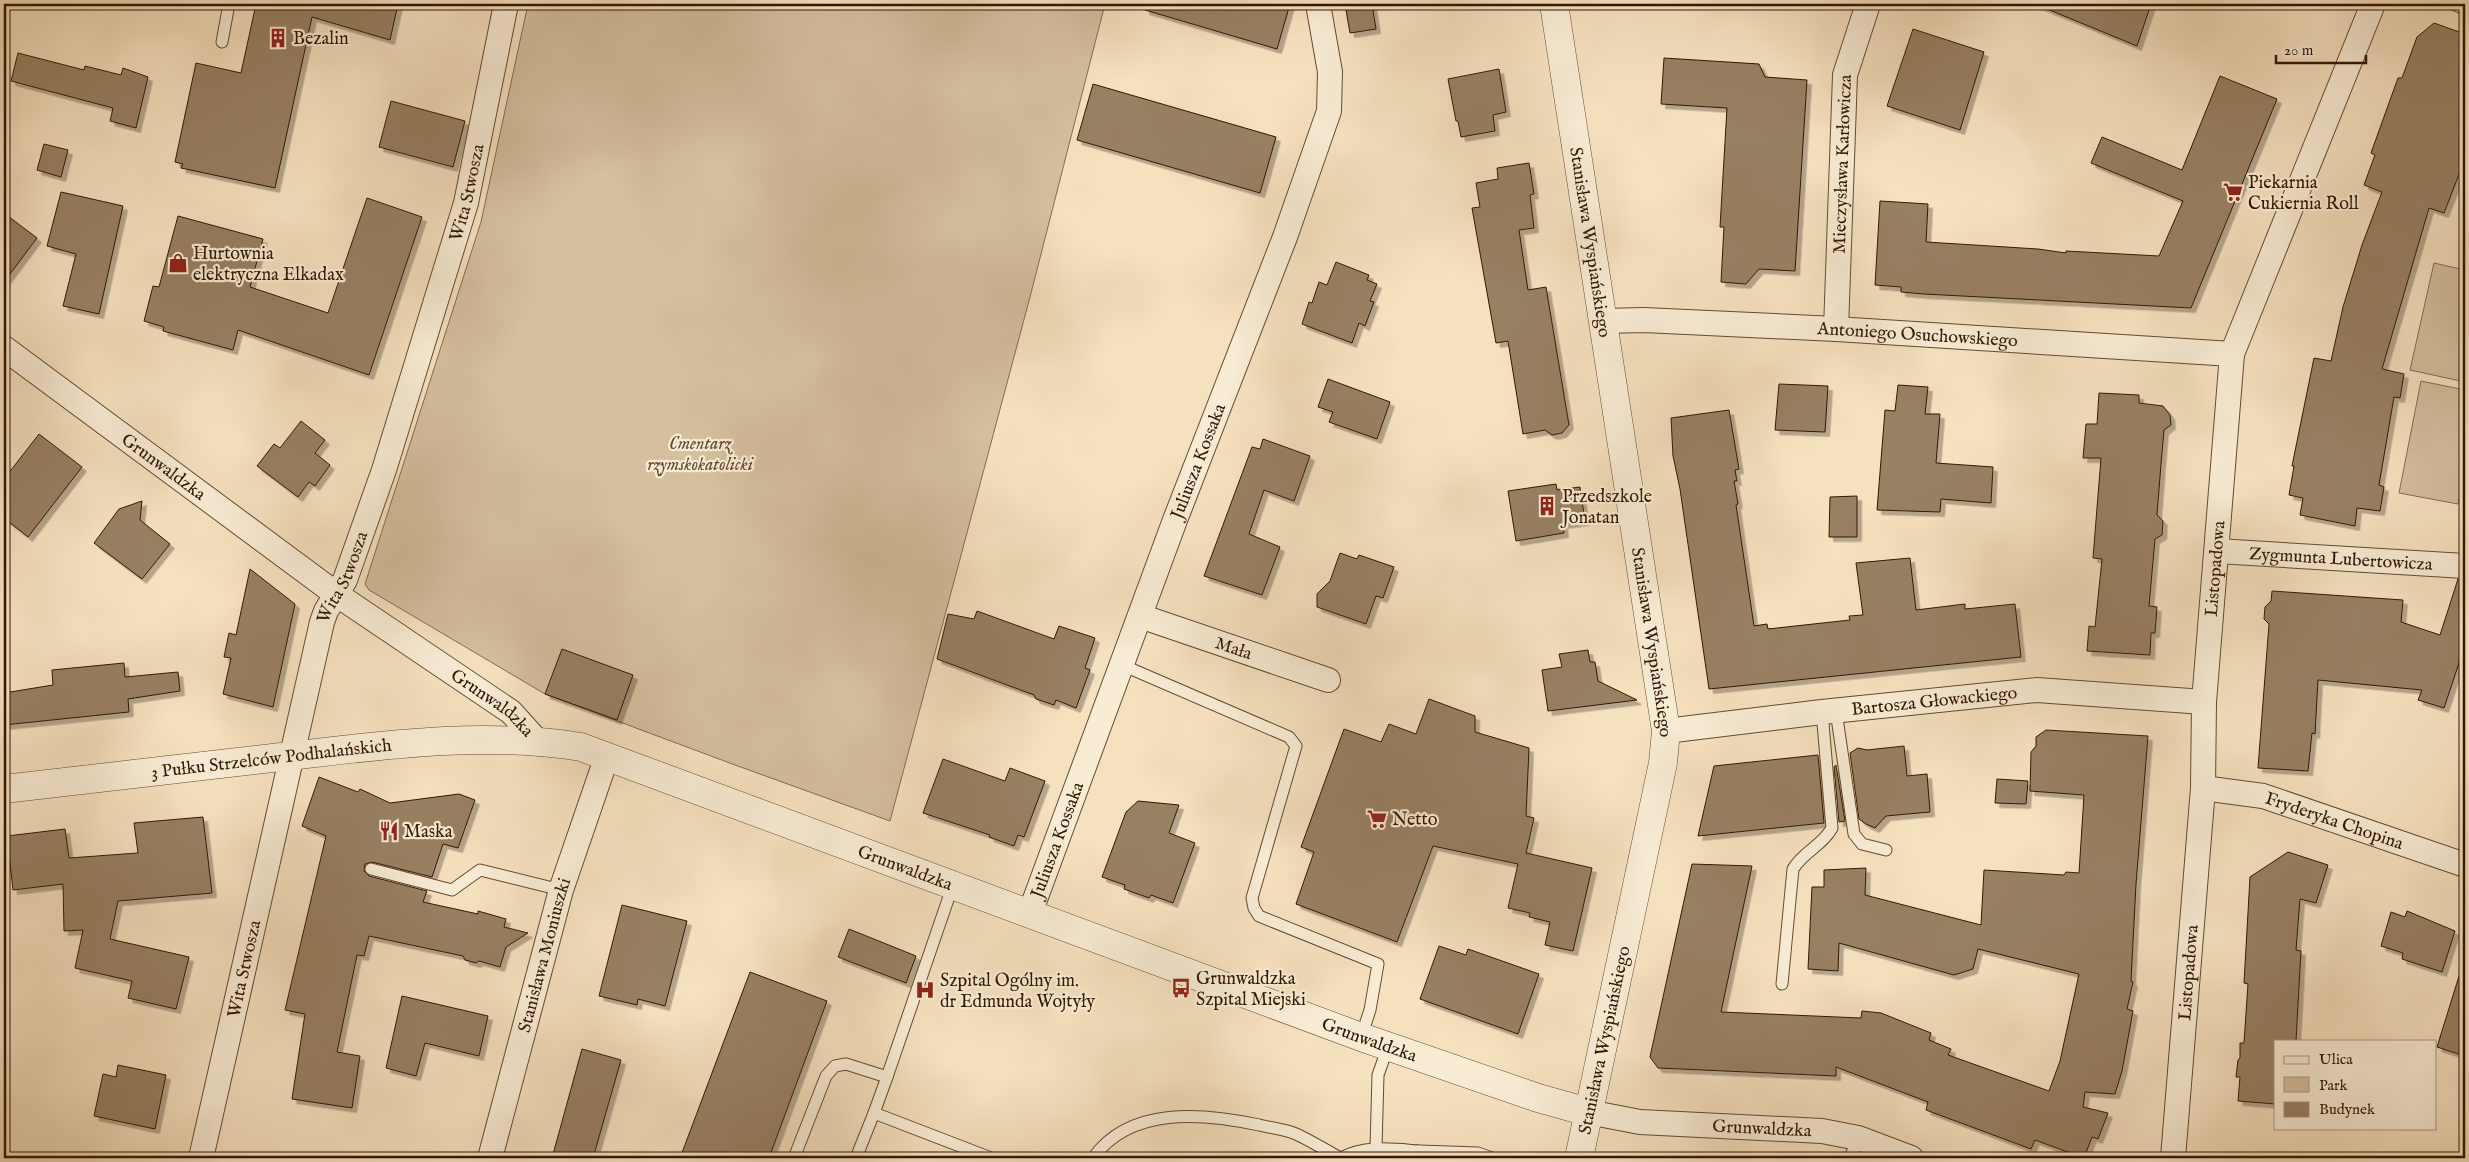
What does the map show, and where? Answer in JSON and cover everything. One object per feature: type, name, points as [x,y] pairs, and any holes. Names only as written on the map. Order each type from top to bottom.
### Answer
[{"type":"street","name":"Wita Stwosza","points":[[202,1158],[324,614],[345,580],[384,470],[466,203],[506,4]]},
{"type":"street","name":"Juliusza Kossaka","points":[[1030,913],[1140,616],[1285,237],[1329,112],[1330,72],[1318,4]]},
{"type":"street","name":"Stanisława Wyspiańskiego","points":[[1554,4],[1666,730],[1664,763],[1578,1158]]},
{"type":"street","name":"Mieczysława Karłowicza","points":[[1836,328],[1845,75],[1868,4]]},
{"type":"street","name":"Listopadowa","points":[[2173,1158],[2203,788],[2204,702],[2232,354],[2373,4]]},
{"type":"street","name":"Antoniego Osuchowskiego","points":[[1603,321],[1644,320],[1836,328],[2232,354]]},
{"type":"street","name":"Grunwaldzka","points":[[4,348],[336,594],[511,712],[538,742],[581,747],[607,756],[1361,1037],[1538,1098],[1588,1112],[1640,1122],[1822,1131],[1854,1148],[1911,1158]]},
{"type":"street","name":"Zygmunta Lubertowicza","points":[[2217,551],[2465,566]]},
{"type":"street","name":"Mała","points":[[1140,616],[1328,680]]},
{"type":"street","name":"Bartosza Głowackiego","points":[[1666,730],[2037,690],[2204,702]]},
{"type":"street","name":"3 Pułku Strzelców Podhalańskich","points":[[4,789],[392,744],[462,740],[538,742]]},
{"type":"street","name":"Stanisława Moniuszki","points":[[490,1158],[561,890],[607,756]]},
{"type":"street","name":"Fryderyka Chopina","points":[[2203,788],[2263,796],[2465,865]]},
{"type":"lane","points":[[222,42],[229,4]]},
{"type":"lane","points":[[2453,4],[2465,9]]},
{"type":"lane","points":[[1122,665],[1289,737],[1296,746],[1252,898],[1254,908],[1259,916],[1378,964],[1370,1010],[1361,1037]]},
{"type":"lane","points":[[1829,711],[1854,834],[1862,844],[1886,850]]},
{"type":"lane","points":[[1782,984],[1793,869],[1801,856],[1825,840],[1832,828],[1829,711]]},
{"type":"lane","points":[[371,869],[452,890],[480,870],[561,890]]},
{"type":"lane","points":[[856,1158],[887,1077],[953,884]]},
{"type":"lane","points":[[1376,1148],[1378,1075],[1388,1046]]},
{"type":"lane","points":[[794,1158],[826,1076],[835,1066],[846,1064],[887,1077]]},
{"type":"lane","points":[[874,1113],[991,1158]]},
{"type":"lane","points":[[1093,1158],[1102,1145],[1123,1130],[1147,1120],[1194,1116],[1242,1122],[1295,1134],[1341,1158],[1350,1153],[1376,1148],[1418,1154],[1478,1153],[1492,1158]]},
{"type":"green space","name":"Cmentarz rzymskokatolicki","points":[[528,4],[1105,4],[1030,297],[890,821],[545,694],[369,590],[365,584],[481,222]]},
{"type":"green space","points":[[2434,263],[2465,270],[2465,382],[2410,370]]},
{"type":"green space","points":[[2421,381],[2465,390],[2465,469],[2458,504],[2399,493]]},
{"type":"building","points":[[256,4],[398,4],[390,40],[312,17],[275,188],[181,168],[183,164],[175,162],[196,63],[241,73]]},
{"type":"building","points":[[1146,4],[1290,4],[1277,49],[1145,10]]},
{"type":"building","points":[[1345,4],[1372,4],[1376,29],[1350,33]]},
{"type":"building","points":[[2035,4],[2151,4],[2137,46]]},
{"type":"building","points":[[2434,23],[2465,34],[2465,159],[2444,213],[2429,208],[2382,369],[2404,374],[2400,398],[2394,397],[2379,485],[2384,487],[2380,511],[2357,508],[2355,526],[2300,515],[2303,498],[2289,495],[2294,466],[2292,466],[2314,358],[2331,361],[2343,307],[2362,245],[2382,192],[2364,185],[2375,155],[2371,153],[2398,78],[2402,78],[2417,37]]},
{"type":"building","points":[[1913,29],[1984,52],[1960,130],[1887,106]]},
{"type":"building","points":[[18,53],[84,70],[85,66],[121,75],[123,68],[148,77],[136,128],[110,121],[113,108],[11,81]]},
{"type":"building","points":[[1664,58],[1759,64],[1765,77],[1807,80],[1795,271],[1759,269],[1746,284],[1721,282],[1724,227],[1720,227],[1727,108],[1661,104]]},
{"type":"building","points":[[1499,69],[1506,112],[1493,115],[1495,131],[1461,137],[1448,79]]},
{"type":"building","points":[[2220,76],[2277,99],[2191,308],[1924,294],[1901,292],[1901,287],[1875,285],[1880,201],[1928,204],[1926,242],[2038,249],[2066,253],[2066,251],[2159,256],[2183,201],[2091,163],[2102,137],[2182,170]]},
{"type":"building","points":[[1093,84],[1276,137],[1260,193],[1077,140]]},
{"type":"building","points":[[391,101],[465,121],[453,167],[379,147]]},
{"type":"building","points":[[44,144],[68,150],[61,177],[37,170]]},
{"type":"building","points":[[1529,163],[1534,194],[1530,195],[1534,228],[1519,230],[1528,290],[1546,287],[1569,425],[1562,433],[1552,435],[1545,430],[1523,434],[1508,341],[1496,343],[1472,208],[1480,207],[1476,183],[1498,179],[1497,168]]},
{"type":"building","points":[[61,192],[123,206],[99,314],[63,306],[76,254],[47,246]]},
{"type":"building","points":[[367,198],[422,217],[369,375],[238,330],[233,350],[163,331],[164,327],[144,321],[153,286],[159,287],[178,216],[263,239],[250,287],[328,313]]},
{"type":"building","points":[[4,213],[37,238],[4,282]]},
{"type":"building","points":[[1336,262],[1369,275],[1367,280],[1377,284],[1370,301],[1374,302],[1365,326],[1359,323],[1352,343],[1302,324],[1309,302],[1312,303],[1319,282],[1327,285]]},
{"type":"building","points":[[1328,379],[1390,402],[1377,439],[1329,422],[1333,412],[1318,407]]},
{"type":"building","points":[[1779,384],[1828,386],[1825,432],[1775,430]]},
{"type":"building","points":[[1898,385],[1928,387],[1925,414],[1940,414],[1936,463],[1993,467],[1991,503],[1941,499],[1940,512],[1877,510],[1885,410],[1895,411]]},
{"type":"building","points":[[2099,393],[2139,395],[2139,403],[2163,406],[2170,415],[2171,425],[2164,430],[2157,515],[2163,521],[2162,535],[2155,539],[2149,606],[2157,607],[2155,633],[2151,633],[2150,655],[2087,651],[2089,626],[2095,627],[2102,559],[2093,558],[2101,458],[2083,458],[2086,424],[2097,424]]},
{"type":"building","points":[[1729,410],[1739,469],[1735,470],[1737,481],[1734,481],[1738,504],[1736,505],[1754,626],[1767,624],[1768,629],[1850,620],[1849,616],[1863,615],[1856,563],[1910,558],[1916,610],[1965,604],[1965,609],[2015,604],[2021,657],[1709,689],[1680,489],[1673,456],[1671,418]]},
{"type":"building","points":[[301,421],[325,440],[315,453],[330,465],[315,486],[309,482],[298,497],[257,466],[274,444],[280,448]]},
{"type":"building","points":[[39,434],[82,467],[28,537],[4,518],[4,479]]},
{"type":"building","points":[[1263,439],[1310,456],[1294,501],[1264,490],[1249,534],[1280,547],[1262,595],[1204,576],[1252,447],[1260,449]]},
{"type":"building","name":"Przedszkole Jonatan","points":[[1556,484],[1557,490],[1580,487],[1585,521],[1563,524],[1564,533],[1516,541],[1508,491]]},
{"type":"building","points":[[1857,496],[1857,537],[1829,537],[1830,497]]},
{"type":"building","points":[[142,501],[140,520],[170,544],[142,579],[94,543],[119,509]]},
{"type":"building","points":[[1340,553],[1357,559],[1359,555],[1394,567],[1383,598],[1376,596],[1366,624],[1317,607],[1317,594],[1330,581]]},
{"type":"building","points":[[250,569],[295,604],[273,707],[223,694],[231,658],[224,657],[229,633],[236,635]]},
{"type":"building","points":[[2458,579],[2465,580],[2465,658],[2461,657],[2444,708],[2418,700],[2422,690],[2318,680],[2315,734],[2312,733],[2308,771],[2258,768],[2269,624],[2264,619],[2265,607],[2271,601],[2272,591],[2403,600],[2401,622],[2440,635]]},
{"type":"building","points":[[977,611],[1054,639],[1059,626],[1095,638],[1085,668],[1090,670],[1076,708],[1056,700],[1054,705],[1036,699],[1034,695],[937,659],[948,614],[974,619]]},
{"type":"building","points":[[562,649],[633,675],[617,720],[545,694]]},
{"type":"building","points":[[1588,650],[1590,662],[1595,662],[1598,681],[1637,700],[1548,711],[1542,670],[1562,667],[1559,654]]},
{"type":"building","points":[[124,663],[125,677],[178,672],[180,691],[128,699],[129,712],[4,725],[4,693],[53,685],[52,670]]},
{"type":"building","name":"Netto","points":[[1429,699],[1475,716],[1475,732],[1529,748],[1526,816],[1534,818],[1526,853],[1592,868],[1573,951],[1545,945],[1550,922],[1529,917],[1530,913],[1508,908],[1518,864],[1433,846],[1397,942],[1296,904],[1314,852],[1301,847],[1344,729],[1381,742],[1389,724],[1416,734]]},
{"type":"building","points":[[2046,730],[2148,736],[2136,884],[2131,981],[2133,982],[2127,1009],[2133,1011],[2122,1071],[2115,1094],[2085,1092],[2083,1107],[2108,1113],[2098,1139],[2092,1137],[2084,1158],[2035,1140],[2031,1149],[1926,1110],[1928,1102],[1836,1067],[1836,1076],[1658,1068],[1650,1057],[1692,864],[1752,866],[1721,1012],[1861,1018],[1862,1011],[1881,1013],[1931,1033],[1929,1040],[1951,1049],[1948,1055],[2049,1091],[2060,1061],[2079,974],[1978,949],[1973,969],[1954,975],[1839,943],[1838,971],[1808,969],[1812,887],[1824,887],[1824,870],[1866,868],[1865,895],[1981,925],[1984,870],[2064,875],[2066,872],[2079,873],[2084,795],[2030,791],[2031,752],[2036,746],[2036,737]]},
{"type":"building","points":[[1904,746],[1907,776],[1927,774],[1930,812],[1886,816],[1875,828],[1859,819],[1850,753],[1858,748],[1867,750]]},
{"type":"building","points":[[1818,755],[1824,823],[1698,836],[1714,766]]},
{"type":"building","points":[[943,759],[1005,781],[1010,768],[1045,781],[1024,837],[1018,835],[1014,846],[989,837],[990,835],[923,813]]},
{"type":"building","points":[[1836,765],[1845,821],[1839,822],[1834,767]]},
{"type":"building","points":[[319,777],[358,792],[360,789],[390,803],[459,794],[475,800],[458,848],[443,844],[432,877],[372,862],[365,864],[364,871],[369,876],[427,891],[423,902],[478,914],[478,911],[506,919],[504,927],[528,933],[506,947],[500,967],[479,961],[476,963],[465,960],[463,956],[369,936],[364,956],[357,955],[337,1052],[360,1056],[352,1108],[292,1099],[305,1014],[285,1010],[326,836],[302,826]]},
{"type":"building","points":[[1997,779],[2028,781],[2026,804],[1995,803]]},
{"type":"building","points":[[1138,801],[1179,805],[1169,833],[1195,843],[1173,903],[1151,895],[1149,898],[1124,889],[1125,885],[1102,877],[1126,812]]},
{"type":"building","points":[[203,817],[212,893],[118,901],[110,939],[189,957],[176,1009],[128,998],[132,981],[75,968],[83,930],[64,931],[63,884],[13,890],[7,836],[65,829],[69,858],[138,853],[134,823]]},
{"type":"building","points":[[2288,852],[2328,865],[2316,903],[2300,899],[2296,950],[2301,951],[2296,1040],[2274,1040],[2274,1104],[2238,1101],[2240,1077],[2236,1077],[2238,1060],[2240,1058],[2240,1043],[2244,1043],[2248,984],[2244,983],[2250,877]]},
{"type":"building","points":[[622,905],[687,921],[665,1006],[638,999],[637,1005],[599,996]]},
{"type":"building","points":[[2407,911],[2455,931],[2442,972],[2402,959],[2403,953],[2381,946],[2391,912],[2405,917]]},
{"type":"building","points":[[849,929],[916,956],[906,983],[838,957]]},
{"type":"building","points":[[1439,946],[1466,955],[1468,949],[1539,974],[1518,1034],[1420,999]]},
{"type":"building","points":[[750,972],[827,1001],[769,1158],[680,1158]]},
{"type":"building","points":[[2460,973],[2465,974],[2465,1056],[2437,1047]]},
{"type":"building","points":[[402,996],[488,1016],[479,1056],[425,1043],[416,1076],[386,1068]]},
{"type":"building","points":[[582,1049],[621,1060],[593,1158],[552,1158]]},
{"type":"building","points":[[118,1065],[166,1075],[155,1129],[94,1116],[103,1074],[116,1077]]},
{"type":"place","name":"Bezalin","points":[[278,38]]},
{"type":"place","name":"Piekarnia Cukiernia Roll","points":[[2233,192]]},
{"type":"place","name":"Hurtownia elektryczna Elkadax","points":[[178,263]]},
{"type":"place","name":"Przedszkole Jonatan","points":[[1547,506]]},
{"type":"place","name":"Netto","points":[[1377,819]]},
{"type":"place","name":"Maska","points":[[389,831]]},
{"type":"place","name":"Grunwaldzka Szpital Miejski","points":[[1181,988]]},
{"type":"place","name":"Szpital Ogólny im. dr Edmunda Wojtyły","points":[[925,990]]}]
